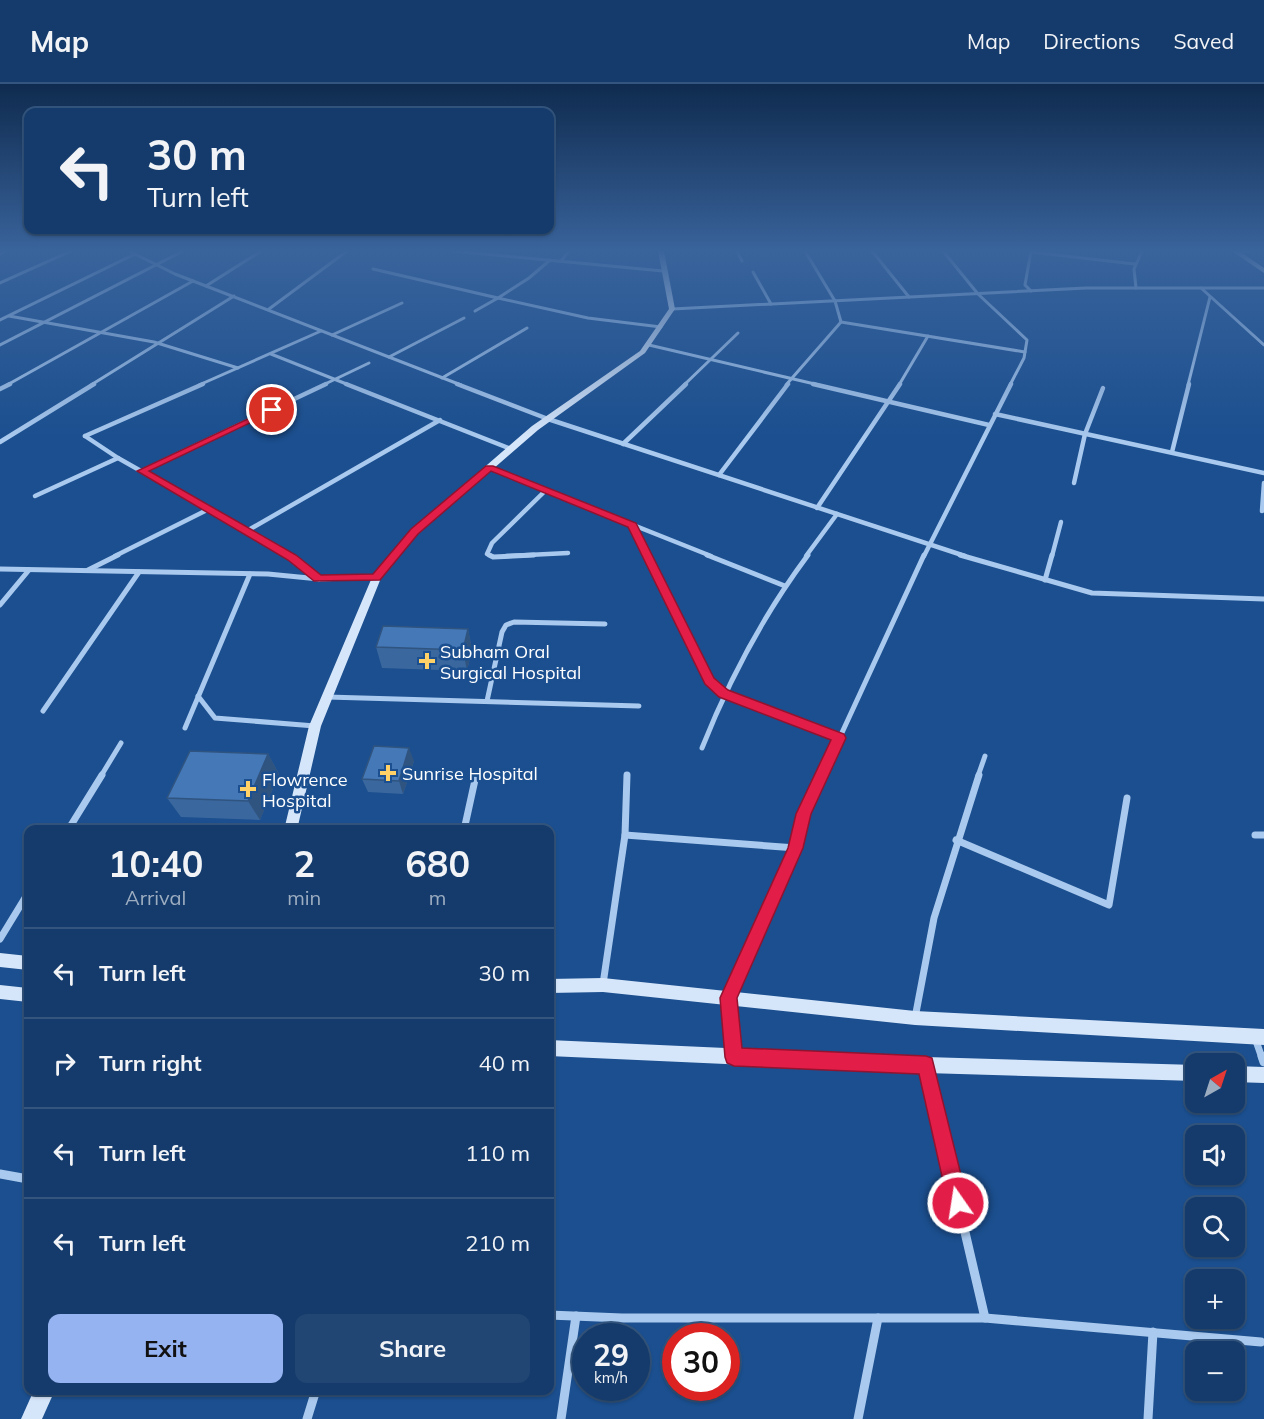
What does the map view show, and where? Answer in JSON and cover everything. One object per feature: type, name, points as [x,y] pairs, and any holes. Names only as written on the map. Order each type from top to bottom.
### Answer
[{"type":"main road","points":[[291,825],[315,726],[376,577],[415,531],[511,449],[548,419],[644,352],[669,313]]},
{"type":"main road","points":[[0,960],[24,963]]},
{"type":"main road","points":[[554,986],[603,985],[915,1018],[1260,1037]]},
{"type":"main road","points":[[0,992],[24,995]]},
{"type":"main road","points":[[554,1048],[926,1065],[1185,1073]]},
{"type":"main road","points":[[1245,1074],[1264,1075]]},
{"type":"main road","points":[[31,1419],[43,1395]]},
{"type":"street","points":[[0,320],[14,313]]},
{"type":"street","points":[[0,345],[61,313]]},
{"type":"street","points":[[0,389],[133,313]]},
{"type":"street","points":[[0,441],[207,313]]},
{"type":"street","points":[[279,313],[548,419],[929,545],[1045,580],[1092,593],[1264,599]]},
{"type":"street","points":[[332,335],[379,313]]},
{"type":"street","points":[[567,313],[661,327]]},
{"type":"street","points":[[839,313],[841,322]]},
{"type":"street","points":[[734,1057],[729,998],[795,848],[804,814],[929,545],[1025,352],[1028,340],[999,313]]},
{"type":"street","points":[[1172,452],[1206,313]]},
{"type":"street","points":[[1228,313],[1264,345]]},
{"type":"street","points":[[9,316],[158,343],[196,352],[238,368]]},
{"type":"street","points":[[388,357],[464,318]]},
{"type":"street","points":[[841,322],[1025,352]]},
{"type":"street","points":[[719,475],[791,379],[841,322]]},
{"type":"street","points":[[442,378],[527,328]]},
{"type":"street","points":[[318,579],[292,557],[118,458],[85,436],[321,331]]},
{"type":"street","points":[[623,444],[738,333]]},
{"type":"street","points":[[817,508],[889,402],[928,336]]},
{"type":"street","points":[[649,345],[990,425]]},
{"type":"street","points":[[271,354],[511,449]]},
{"type":"street","points":[[142,471],[369,363]]},
{"type":"street","points":[[1074,483],[1085,434],[1103,388]]},
{"type":"street","points":[[995,414],[1264,473]]},
{"type":"street","points":[[245,532],[440,420]]},
{"type":"street","points":[[35,496],[118,458]]},
{"type":"street","points":[[489,468],[785,586]]},
{"type":"street","points":[[1262,511],[1264,483]]},
{"type":"street","points":[[546,490],[492,543],[487,554],[492,557],[568,553]]},
{"type":"street","points":[[85,571],[207,510]]},
{"type":"street","points":[[702,748],[724,693],[785,586],[837,514]]},
{"type":"street","points":[[1045,580],[1061,522]]},
{"type":"street","points":[[632,525],[710,681],[724,693],[839,738]]},
{"type":"street","points":[[0,569],[250,574],[318,579],[376,577]]},
{"type":"street","points":[[0,605],[29,570]]},
{"type":"street","points":[[43,711],[139,572]]},
{"type":"street","points":[[184,728],[250,574]]},
{"type":"street","points":[[487,701],[502,632],[506,625],[514,622],[605,624]]},
{"type":"street","points":[[198,696],[215,718],[315,726]]},
{"type":"street","points":[[326,697],[639,706]]},
{"type":"street","points":[[71,825],[121,743]]},
{"type":"street","points":[[915,1018],[926,945],[956,840],[985,756]]},
{"type":"street","points":[[603,985],[625,835],[627,774]]},
{"type":"street","points":[[465,825],[475,780]]},
{"type":"street","points":[[956,840],[1108,905],[1127,798]]},
{"type":"street","points":[[625,835],[795,848]]},
{"type":"street","points":[[1255,835],[1264,835]]},
{"type":"street","points":[[0,939],[24,900]]},
{"type":"street","points":[[1260,1037],[1264,1062]]},
{"type":"street","points":[[926,1065],[985,1318]]},
{"type":"street","points":[[0,1174],[24,1178]]},
{"type":"street","points":[[554,1315],[985,1318],[1261,1342]]},
{"type":"street","points":[[561,1419],[576,1316]]},
{"type":"street","points":[[858,1419],[878,1318]]},
{"type":"street","points":[[1148,1419],[1153,1332]]},
{"type":"street","points":[[308,1419],[315,1395]]},
{"type":"building","points":[[383,626],[468,629],[463,650],[376,647]]},
{"type":"building","points":[[374,746],[409,748],[399,781],[362,779]]},
{"type":"building","points":[[190,751],[268,754],[248,801],[167,798]]},
{"type":"place","name":"Subham Oral Surgical Hospital","points":[[427,661]]},
{"type":"place","name":"Sunrise Hospital","points":[[388,773]]},
{"type":"place","name":"Flowrence Hospital","points":[[248,789]]},
{"type":"route","points":[[272,410],[142,471],[292,557],[318,579],[376,577],[415,531],[489,468],[632,525],[710,681],[724,693],[839,738],[804,814],[795,848],[729,998],[734,1057],[926,1065],[958,1203]]}]
